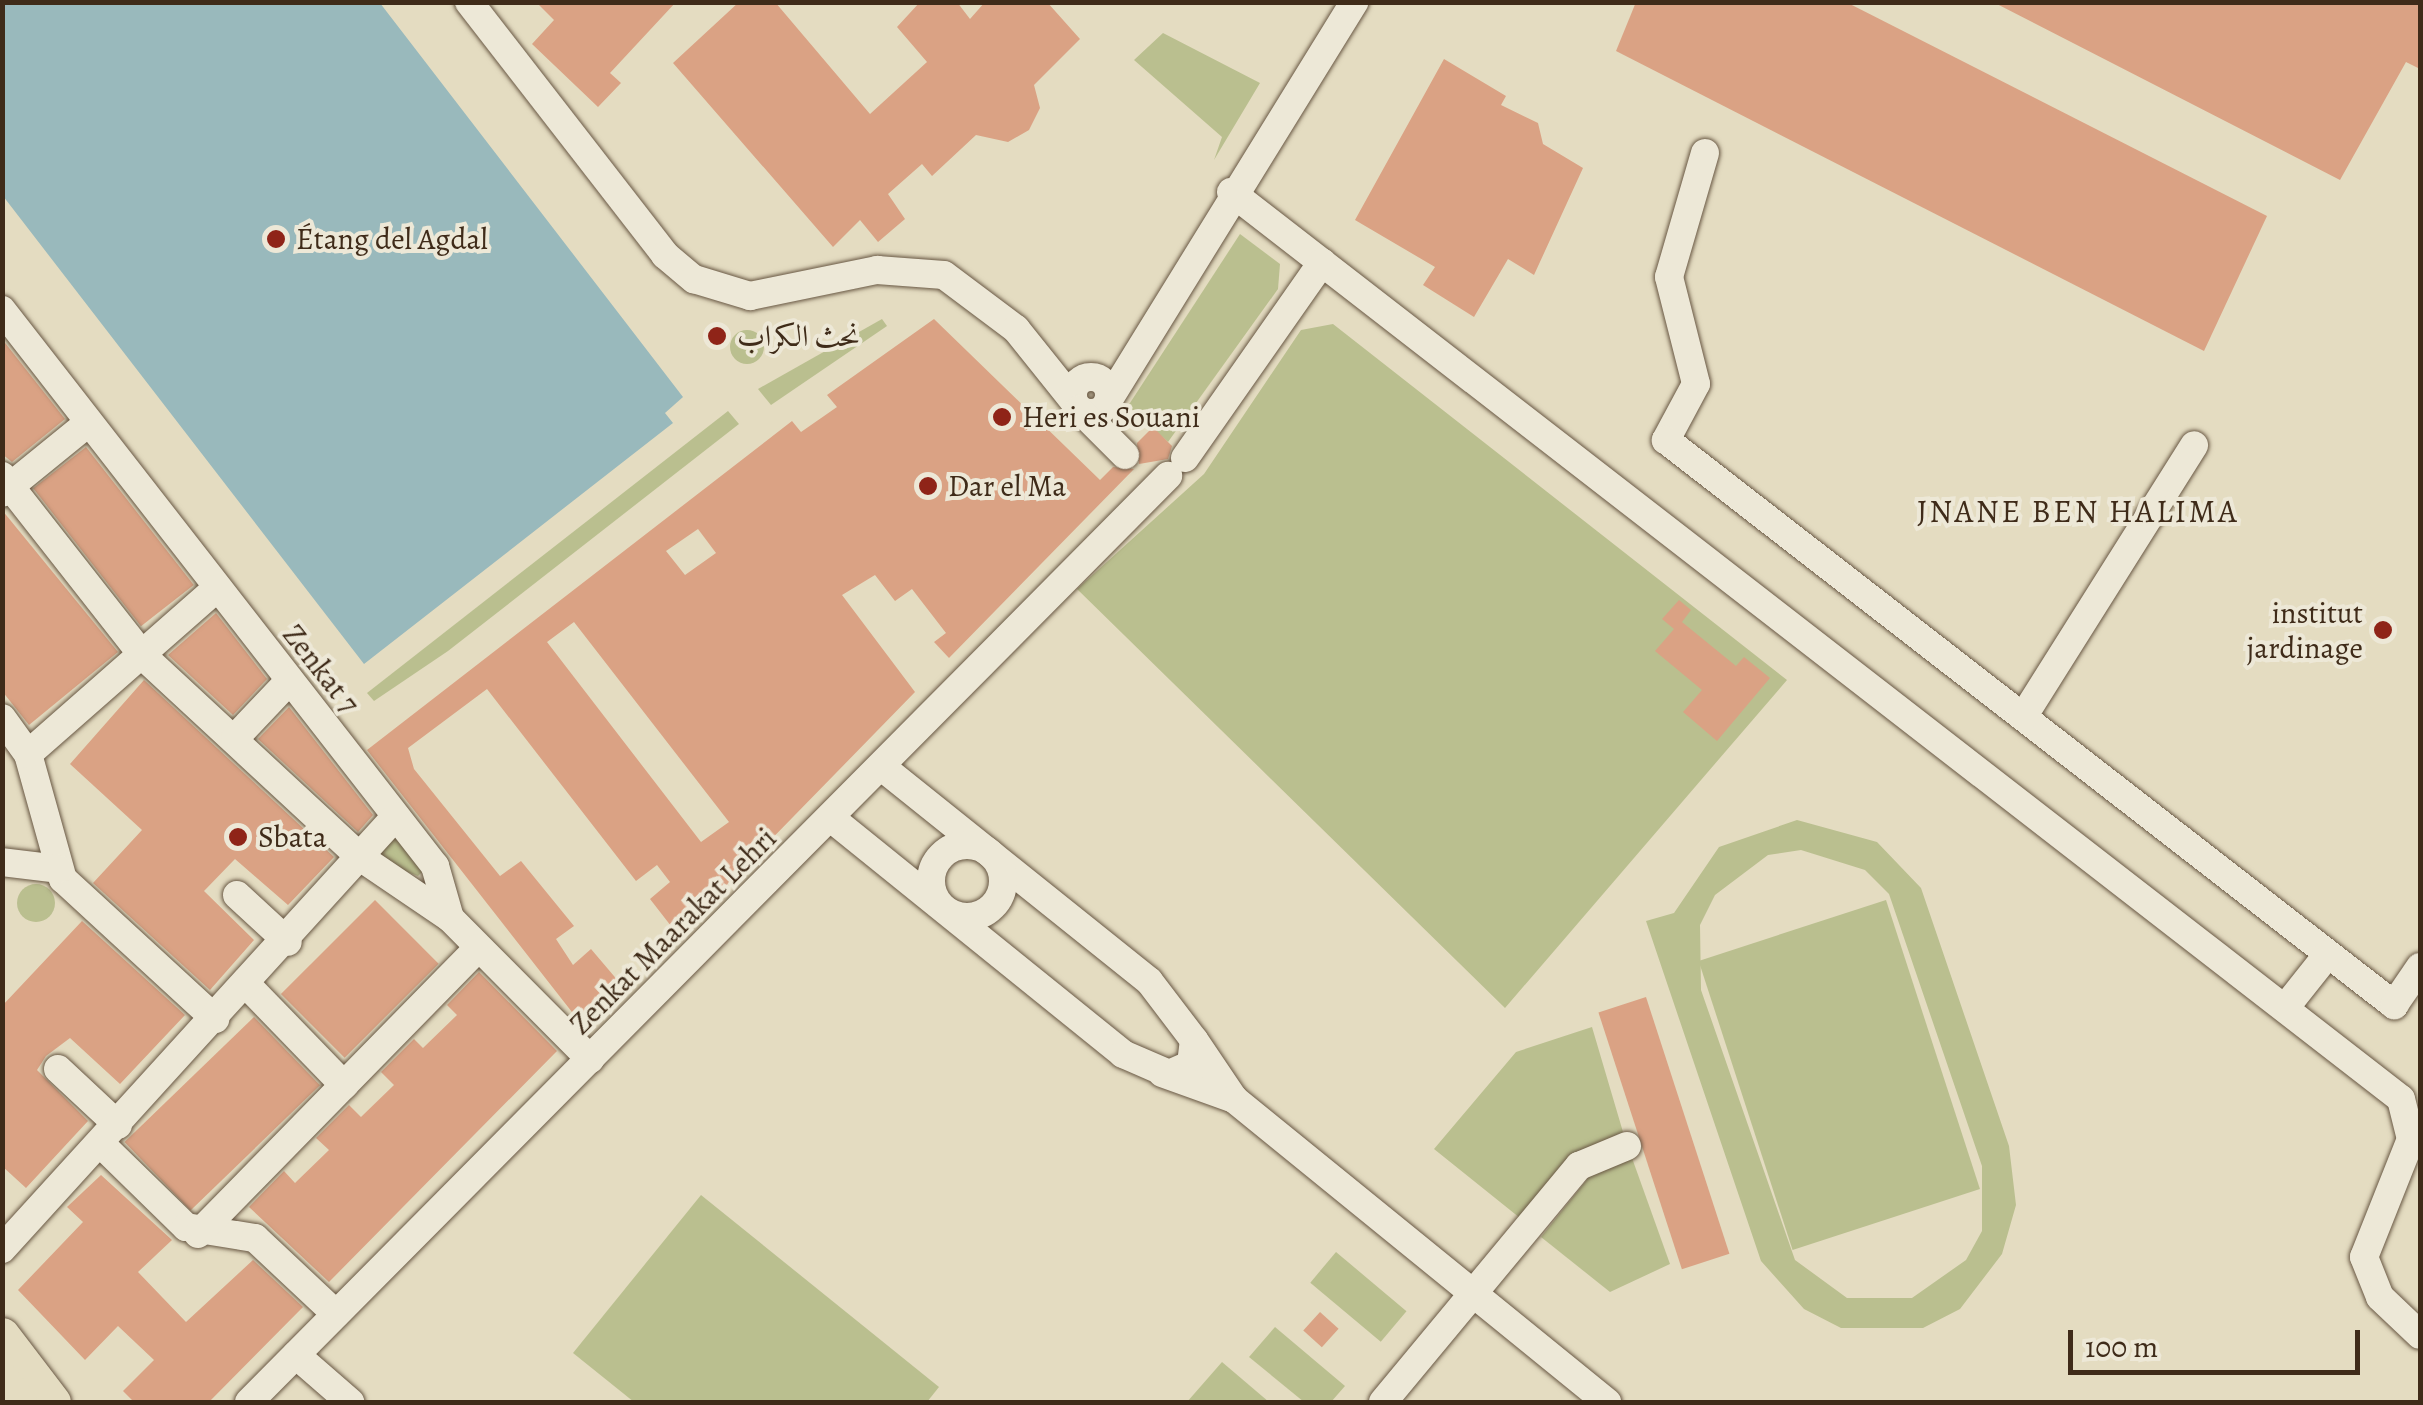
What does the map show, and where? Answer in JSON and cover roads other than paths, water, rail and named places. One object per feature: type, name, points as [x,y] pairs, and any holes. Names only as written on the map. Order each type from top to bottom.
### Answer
[{"type":"main road","points":[[2,1334],[53,1402]]},
{"type":"main road","points":[[2,1380],[20,1402]]},
{"type":"street","points":[[469,2],[665,255],[694,279],[750,296],[923,270],[960,282],[1016,328],[1098,385]]},
{"type":"street","points":[[1075,404],[1095,412],[1098,385],[1134,349],[1354,2]]},
{"type":"street","points":[[1705,152],[1669,277],[1696,384],[1666,440],[2394,1005],[2420,967]]},
{"type":"street","points":[[1230,192],[2400,1099],[2416,1121],[2364,1257],[2380,1298],[2420,1335]]},
{"type":"street","name":"Zenkat Maarakat Lehri","points":[[249,1402],[1143,505],[1176,467],[1322,262]]},
{"type":"street","name":"Zenkat 7","points":[[2,310],[435,866],[450,918],[590,1059]]},
{"type":"street","points":[[1016,328],[1075,404],[1147,482],[1143,505]]},
{"type":"street","points":[[88,423],[5,485],[143,656],[360,857],[450,918]]},
{"type":"street","points":[[2023,717],[2194,445]]},
{"type":"street","points":[[28,754],[216,589]]},
{"type":"street","points":[[235,738],[290,681]]},
{"type":"street","points":[[2,718],[28,754],[59,869],[215,1018]]},
{"type":"street","points":[[883,768],[1150,981],[1234,1099],[1608,1402]]},
{"type":"street","points":[[2,1249],[248,986],[396,816]]},
{"type":"street","points":[[832,818],[1123,1054],[1161,1073],[1234,1099]]},
{"type":"street","points":[[969,846],[990,854],[1002,874],[998,899],[968,917],[945,909],[932,891],[939,859],[969,846]]},
{"type":"street","points":[[2,862],[59,869]]},
{"type":"street","points":[[237,895],[288,942]]},
{"type":"street","points":[[198,1234],[478,948]]},
{"type":"street","points":[[2285,1008],[2328,954]]},
{"type":"street","points":[[248,986],[344,1085]]},
{"type":"street","points":[[1161,1073],[1191,1064],[1194,1040]]},
{"type":"street","points":[[58,1068],[198,1234],[255,1238],[336,1314]]},
{"type":"street","points":[[1383,1402],[1579,1166],[1627,1146]]},
{"type":"street","points":[[296,1355],[350,1402]]},
{"type":"water","points":[[3,2],[380,3],[683,397],[665,413],[673,423],[364,664],[3,196]]},
{"type":"place","name":"Étang del Agdal","points":[[276,239]]},
{"type":"place","name":"نحث الكراب","points":[[717,336]]},
{"type":"place","name":"Heri es Souani","points":[[1002,417]]},
{"type":"place","name":"Dar el Ma","points":[[928,486]]},
{"type":"place","name":"institut jardinage","points":[[2383,630]]},
{"type":"place","name":"Sbata","points":[[238,837]]},
{"type":"district","name":"JNANE BEN HALIMA","points":[[2078,511]]}]
